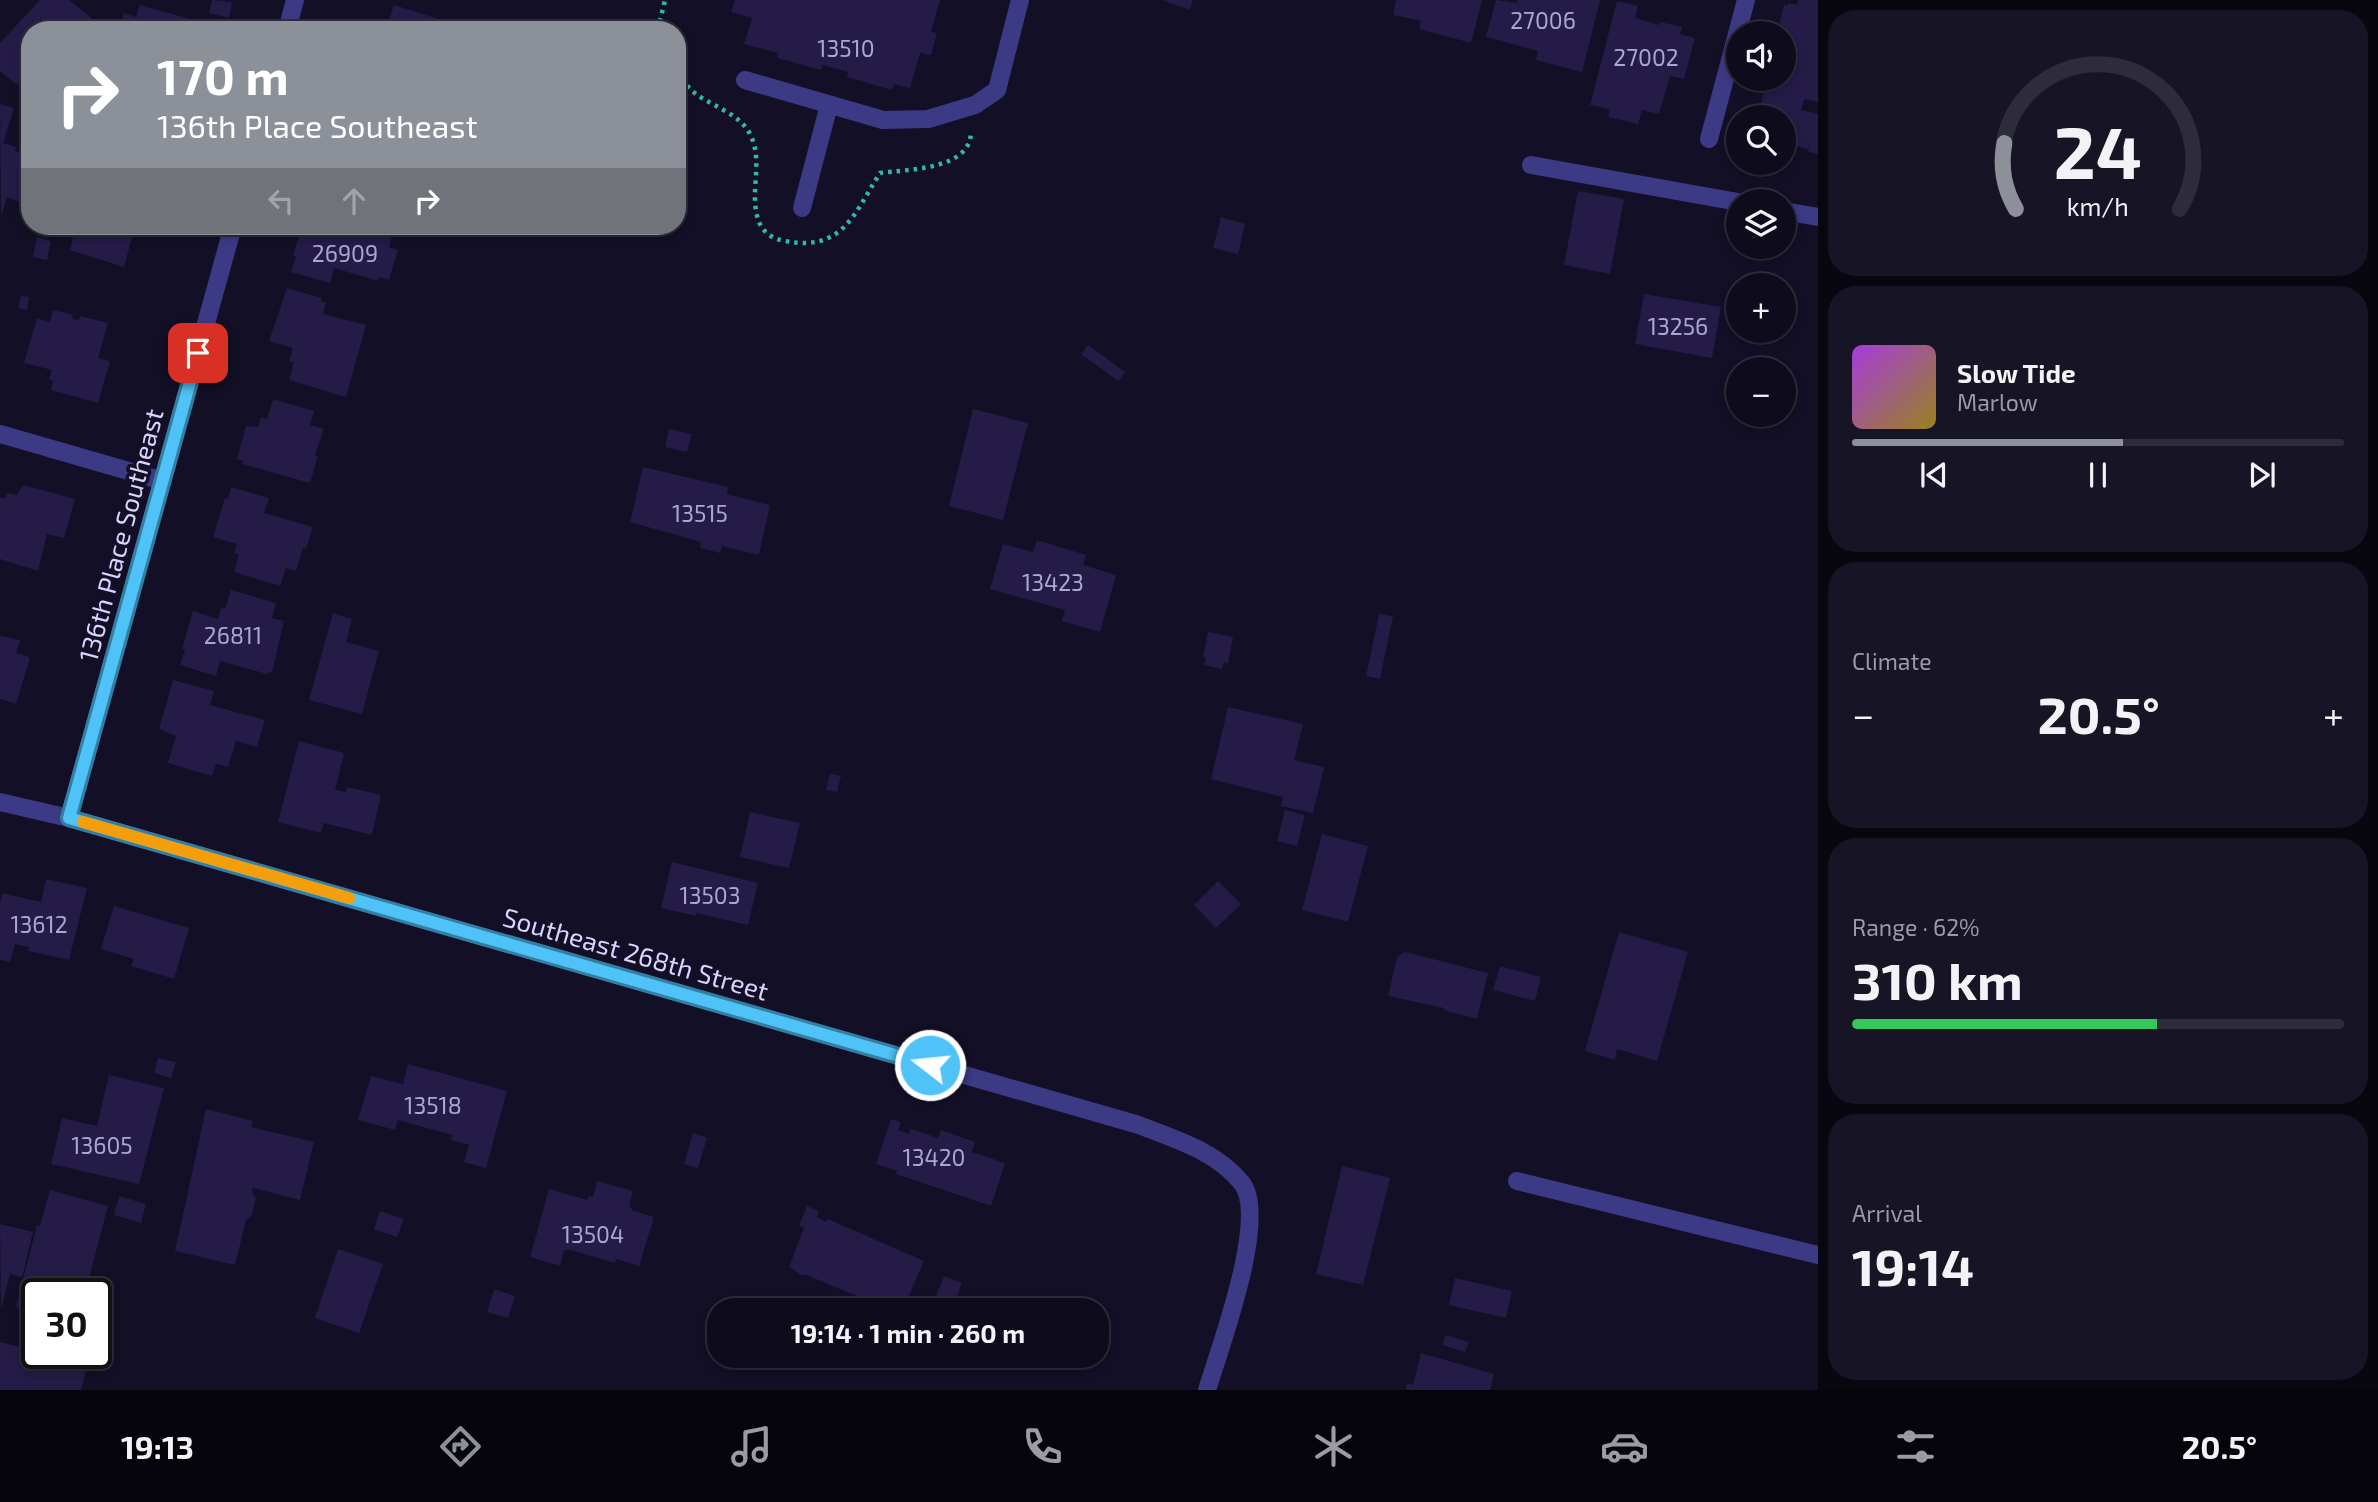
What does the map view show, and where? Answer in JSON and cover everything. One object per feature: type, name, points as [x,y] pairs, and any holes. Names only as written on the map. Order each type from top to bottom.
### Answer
[{"type":"street","points":[[289,21],[295,0]]},
{"type":"street","points":[[746,80],[883,120],[928,119],[975,105],[997,90],[1020,0]]},
{"type":"street","points":[[1709,139],[1746,0]]},
{"type":"street","points":[[802,208],[829,105]]},
{"type":"street","points":[[1531,165],[1726,200]]},
{"type":"street","points":[[1796,213],[1818,217]]},
{"type":"street","name":"136th Place Southeast","points":[[69,818],[231,235]]},
{"type":"street","points":[[0,435],[163,481]]},
{"type":"street","name":"Southeast 268th Street","points":[[0,802],[69,818],[1139,1125],[1212,1154],[1244,1184],[1251,1215],[1243,1269],[1207,1390]]},
{"type":"street","points":[[1517,1181],[1818,1255]]},
{"type":"path","points":[[660,21],[665,0]]},
{"type":"building","points":[[40,0],[69,0],[95,21],[21,21],[21,80],[17,85],[0,71],[0,43]]},
{"type":"building","points":[[212,0],[232,2],[229,18],[209,13]]},
{"type":"building","points":[[735,0],[940,0],[931,32],[937,33],[931,55],[920,53],[910,88],[894,84],[892,90],[847,77],[848,72],[823,65],[821,70],[777,58],[778,53],[744,44],[752,18],[731,12]]},
{"type":"building","points":[[1162,0],[1193,0],[1190,10]]},
{"type":"building","points":[[1396,0],[1482,0],[1471,43],[1419,29],[1421,21],[1393,15]]},
{"type":"building","points":[[1496,0],[1517,3],[1518,0],[1600,0],[1582,72],[1536,60],[1538,51],[1486,37]]},
{"type":"building","points":[[1798,0],[1818,0],[1818,102],[1804,99],[1801,110],[1818,114],[1818,154],[1796,146],[1796,105],[1761,105],[1764,91],[1796,91],[1796,21],[1780,21],[1784,5],[1797,5]]},
{"type":"building","points":[[1617,1],[1638,6],[1635,18],[1659,25],[1660,22],[1682,27],[1680,34],[1695,38],[1684,79],[1670,76],[1659,114],[1642,110],[1638,124],[1608,117],[1610,109],[1590,105]]},
{"type":"building","points":[[140,5],[194,20],[122,21],[124,13],[136,17]]},
{"type":"building","points":[[394,5],[439,19],[438,21],[389,21]]},
{"type":"building","points":[[0,104],[14,108],[3,143],[16,147],[15,151],[21,153],[20,202],[7,197],[1,216]]},
{"type":"building","points":[[1578,191],[1624,199],[1610,274],[1564,265]]},
{"type":"building","points":[[1221,217],[1245,224],[1238,254],[1213,248]]},
{"type":"building","points":[[62,235],[133,235],[124,267],[70,250],[73,238]]},
{"type":"building","points":[[299,235],[392,235],[389,247],[398,250],[389,280],[379,277],[378,281],[334,268],[330,283],[291,272],[296,256],[293,256]]},
{"type":"building","points":[[37,237],[51,241],[47,260],[33,257]]},
{"type":"building","points":[[287,288],[322,298],[321,301],[326,302],[323,314],[366,325],[346,397],[289,380],[294,362],[289,361],[293,348],[269,341]]},
{"type":"building","points":[[1644,294],[1721,307],[1712,358],[1635,344]]},
{"type":"building","points":[[21,296],[29,297],[27,310],[18,308]]},
{"type":"building","points":[[53,310],[73,315],[72,319],[79,320],[80,316],[108,323],[98,358],[110,361],[98,403],[51,390],[53,381],[49,380],[52,370],[24,363],[37,318],[50,322]]},
{"type":"building","points":[[1088,345],[1125,372],[1118,381],[1081,354]]},
{"type":"building","points":[[273,399],[314,411],[310,425],[324,429],[315,455],[318,456],[310,483],[242,464],[243,461],[237,459],[246,426],[258,427],[261,417],[267,419]]},
{"type":"building","points":[[973,409],[1028,423],[1003,520],[949,506]]},
{"type":"building","points":[[669,429],[692,434],[687,452],[665,447]]},
{"type":"building","points":[[643,467],[728,487],[727,494],[770,505],[759,555],[722,546],[720,553],[700,548],[701,542],[630,522]]},
{"type":"building","points":[[23,485],[75,499],[64,538],[47,534],[38,571],[0,559],[0,497],[5,499],[7,493],[17,495]]},
{"type":"building","points":[[231,487],[269,498],[264,513],[313,527],[296,571],[286,568],[280,586],[234,572],[239,555],[234,553],[237,544],[213,537]]},
{"type":"building","points":[[1037,540],[1086,555],[1083,565],[1116,575],[1100,632],[1062,621],[1065,610],[990,589],[1003,544],[1033,552]]},
{"type":"building","points":[[231,590],[276,603],[272,618],[284,621],[272,673],[220,661],[216,676],[180,665],[193,611],[218,619],[221,608],[225,609]]},
{"type":"building","points":[[333,613],[352,619],[346,642],[379,651],[362,714],[309,700]]},
{"type":"building","points":[[1379,614],[1393,616],[1380,679],[1366,676]]},
{"type":"building","points":[[1208,632],[1233,637],[1228,664],[1224,662],[1222,669],[1204,665]]},
{"type":"building","points":[[0,636],[20,640],[16,653],[30,657],[16,704],[0,699]]},
{"type":"building","points":[[173,680],[214,691],[210,705],[265,720],[257,747],[236,741],[228,767],[216,764],[212,776],[168,763],[176,736],[159,729]]},
{"type":"building","points":[[1228,707],[1303,724],[1294,760],[1324,767],[1313,813],[1281,806],[1283,797],[1211,779]]},
{"type":"building","points":[[299,741],[344,753],[335,790],[346,792],[347,787],[381,795],[372,835],[324,823],[321,833],[278,822]]},
{"type":"building","points":[[830,774],[841,776],[837,792],[826,790]]},
{"type":"building","points":[[1285,810],[1305,815],[1297,846],[1277,841]]},
{"type":"building","points":[[750,812],[800,823],[789,868],[740,857]]},
{"type":"building","points":[[1322,834],[1368,846],[1348,922],[1302,910]]},
{"type":"building","points":[[672,862],[758,883],[748,925],[661,908]]},
{"type":"building","points":[[46,879],[87,888],[69,960],[28,951],[29,947],[15,944],[10,962],[0,960],[2,893],[41,902]]},
{"type":"building","points":[[1218,881],[1241,904],[1216,928],[1194,905]]},
{"type":"building","points":[[114,906],[189,928],[174,979],[131,966],[134,959],[101,949]]},
{"type":"building","points":[[1619,932],[1688,952],[1657,1061],[1617,1049],[1615,1060],[1585,1051]]},
{"type":"building","points":[[1405,952],[1488,973],[1477,1019],[1443,1010],[1444,1008],[1388,996],[1397,957]]},
{"type":"building","points":[[1500,966],[1541,977],[1535,1001],[1493,990]]},
{"type":"building","points":[[158,1058],[176,1062],[171,1078],[154,1073]]},
{"type":"building","points":[[408,1064],[507,1091],[486,1168],[464,1162],[469,1145],[451,1140],[452,1135],[398,1120],[395,1130],[358,1120],[371,1076],[403,1084]]},
{"type":"building","points":[[109,1075],[164,1088],[139,1184],[51,1164],[62,1118],[97,1126]]},
{"type":"building","points":[[206,1109],[253,1121],[251,1127],[314,1142],[300,1200],[253,1188],[252,1192],[256,1198],[252,1215],[246,1220],[235,1265],[175,1251]]},
{"type":"building","points":[[891,1119],[901,1122],[898,1130],[909,1134],[911,1129],[938,1138],[941,1130],[975,1142],[972,1152],[1005,1163],[991,1206],[896,1174],[897,1171],[876,1164]]},
{"type":"building","points":[[693,1133],[707,1138],[698,1168],[684,1164]]},
{"type":"building","points":[[1342,1166],[1390,1178],[1363,1285],[1316,1274]]},
{"type":"building","points":[[597,1181],[633,1191],[629,1207],[631,1210],[654,1217],[639,1266],[616,1259],[615,1263],[571,1250],[564,1250],[560,1266],[530,1257],[549,1189],[587,1200],[588,1196],[593,1197]]},
{"type":"building","points":[[50,1190],[108,1206],[89,1278],[23,1278],[37,1225],[40,1226]]},
{"type":"building","points":[[119,1196],[146,1204],[141,1223],[114,1215]]},
{"type":"building","points":[[807,1206],[819,1211],[817,1217],[826,1222],[828,1219],[924,1261],[908,1298],[862,1298],[804,1274],[803,1276],[789,1267],[804,1228],[799,1226]]},
{"type":"building","points":[[380,1211],[404,1219],[397,1237],[374,1229]]},
{"type":"building","points":[[0,1224],[33,1232],[22,1277],[10,1274],[1,1309]]},
{"type":"building","points":[[338,1249],[383,1264],[359,1333],[315,1318]]},
{"type":"building","points":[[944,1276],[962,1283],[956,1298],[935,1298]]},
{"type":"building","points":[[1455,1278],[1512,1291],[1506,1318],[1449,1305]]},
{"type":"building","points":[[21,1287],[21,1308],[16,1307]]},
{"type":"building","points":[[494,1289],[515,1296],[508,1318],[487,1312]]},
{"type":"building","points":[[1446,1335],[1469,1342],[1465,1352],[1442,1345]]},
{"type":"building","points":[[0,1342],[21,1347],[21,1369],[87,1369],[81,1390],[0,1390]]},
{"type":"building","points":[[1421,1353],[1494,1374],[1490,1390],[1406,1390],[1407,1383],[1413,1385]]},
{"type":"slow traffic","points":[[83,822],[349,898]]},
{"type":"route","points":[[198,353],[69,818],[930,1065]]}]
